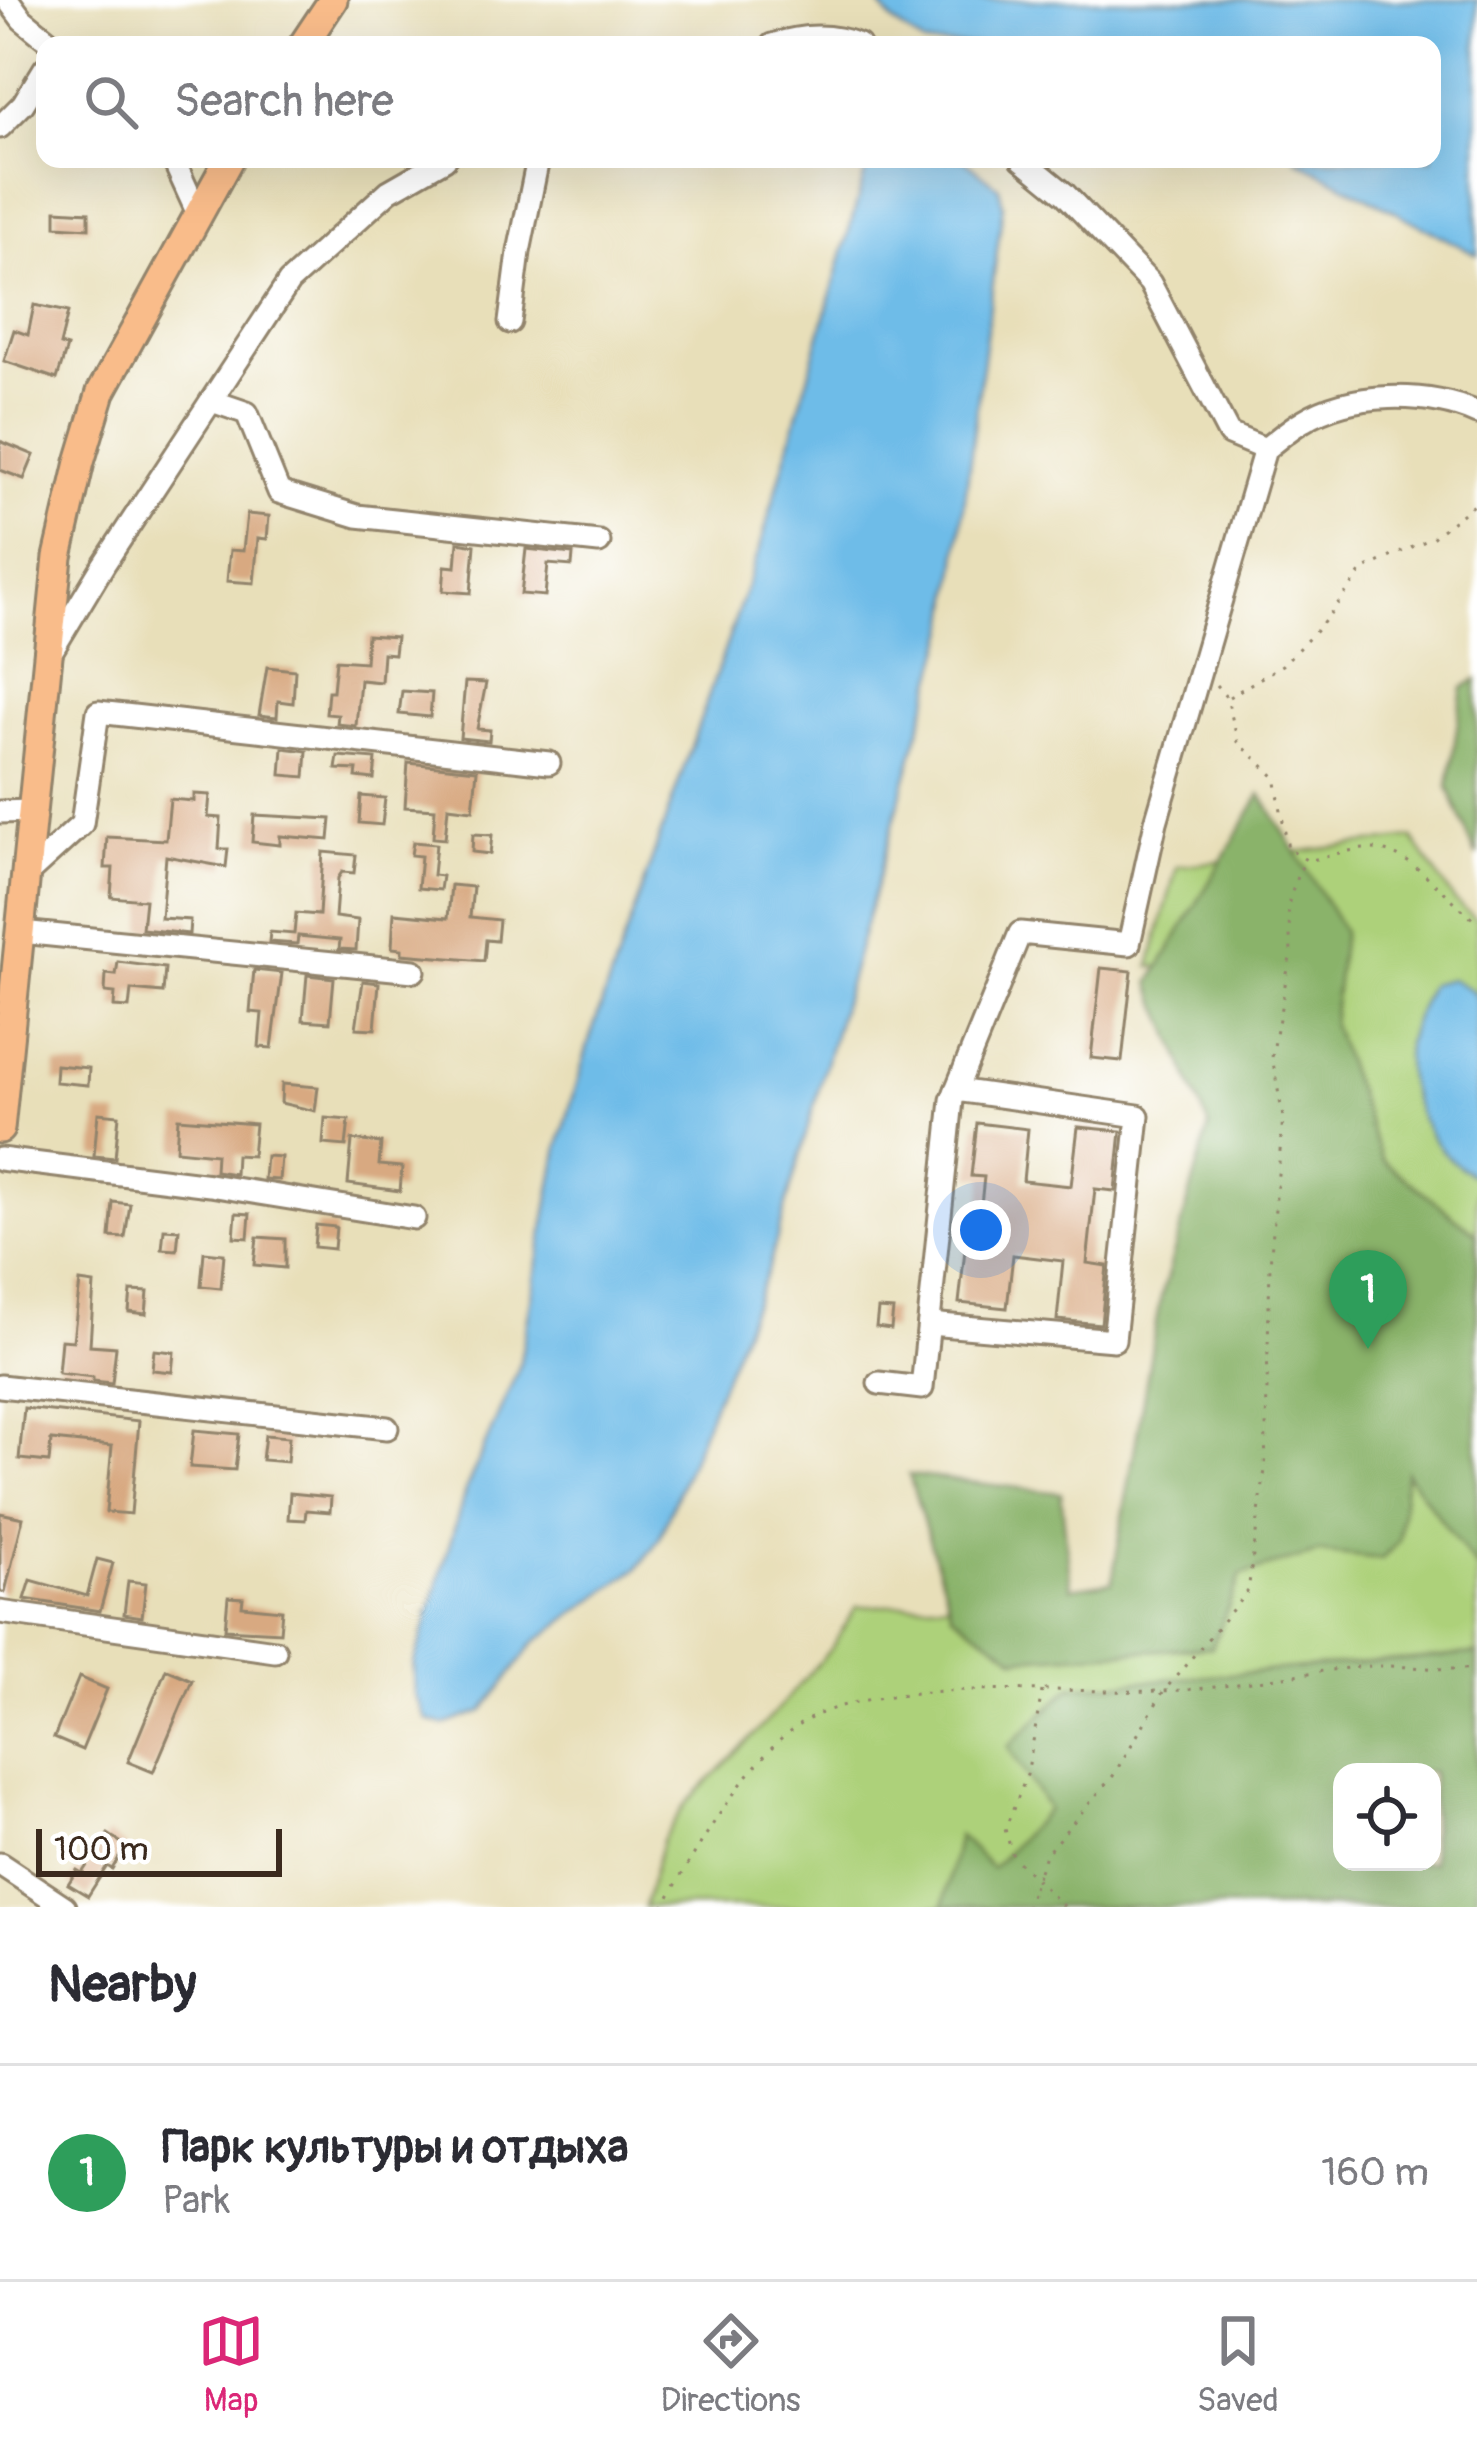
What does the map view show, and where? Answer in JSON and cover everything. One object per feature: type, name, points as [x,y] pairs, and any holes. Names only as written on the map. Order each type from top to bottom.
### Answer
[{"type":"main road","points":[[309,36],[332,0]]},
{"type":"main road","points":[[0,1129],[58,557],[100,392],[224,168]]},
{"type":"street","points":[[8,0],[45,36]]},
{"type":"street","points":[[0,127],[36,83]]},
{"type":"street","points":[[177,168],[198,214]]},
{"type":"street","points":[[47,658],[289,282],[389,190],[429,168]]},
{"type":"street","points":[[510,322],[536,168]]},
{"type":"street","points":[[1033,168],[1065,194],[1150,283],[1229,434],[1264,449]]},
{"type":"street","points":[[879,1383],[922,1388],[956,1090],[1020,933],[1129,944],[1156,822],[1264,449],[1306,418],[1388,397],[1432,400],[1477,413]]},
{"type":"street","points":[[212,401],[248,412],[278,492],[357,516],[598,542]]},
{"type":"street","points":[[26,876],[82,824],[98,712],[549,763]]},
{"type":"street","points":[[0,812],[31,811]]},
{"type":"street","points":[[21,932],[414,971]]},
{"type":"street","points":[[929,1324],[1114,1340],[1138,1115],[956,1090]]},
{"type":"street","points":[[0,1159],[210,1185],[414,1218]]},
{"type":"street","points":[[0,1386],[387,1428]]},
{"type":"street","points":[[0,1612],[275,1651]]},
{"type":"street","points":[[0,1864],[65,1907]]},
{"type":"path","points":[[1227,698],[1282,665],[1320,627],[1364,569],[1432,538],[1477,502]]},
{"type":"path","points":[[1201,666],[1227,698],[1238,742],[1275,777],[1288,849],[1308,861]]},
{"type":"path","points":[[1026,1907],[1045,1856],[1113,1776],[1163,1691],[1248,1591],[1265,1470],[1270,1265],[1283,1117],[1272,1057],[1291,952],[1288,904],[1300,870],[1308,861],[1384,850],[1423,874],[1477,923]]},
{"type":"path","points":[[663,1907],[706,1833],[767,1754],[798,1725],[843,1702],[917,1694],[1163,1691],[1366,1666],[1477,1668]]},
{"type":"path","points":[[1042,1690],[1027,1775],[1005,1828],[1012,1857],[1064,1907]]},
{"type":"green space","points":[[1477,679],[1477,857],[1448,787],[1463,688]]},
{"type":"green space","points":[[1261,794],[1343,931],[1332,1024],[1382,1160],[1477,1234],[1477,1569],[1406,1472],[1399,1541],[1382,1559],[1320,1552],[1241,1575],[1212,1647],[1016,1658],[952,1613],[909,1475],[1061,1493],[1071,1588],[1112,1582],[1159,1305],[1209,1127],[1150,983]]},
{"type":"green space","points":[[1412,838],[1454,900],[1477,920],[1477,1907],[644,1907],[662,1840],[685,1805],[832,1647],[856,1607],[1237,1588],[1281,1109],[1207,974],[1150,966],[1177,866]]},
{"type":"green space","points":[[1477,1654],[1477,1907],[943,1907],[958,1835],[992,1868],[1048,1809],[1008,1747],[1071,1687]]},
{"type":"water","points":[[876,0],[1477,0],[1477,255],[1312,168],[1441,168],[1441,36],[912,36]]},
{"type":"water","points":[[866,168],[975,168],[999,187],[1003,205],[948,629],[769,1266],[659,1539],[638,1568],[534,1643],[483,1711],[444,1725],[427,1720],[415,1695],[414,1664],[466,1489],[519,1367],[559,1146],[590,1038],[761,545]]},
{"type":"water","points":[[1451,979],[1477,999],[1477,1177],[1445,1154],[1432,1137],[1408,1078],[1408,1039],[1418,1011],[1430,984]]},
{"type":"building","points":[[56,210],[89,212],[89,228],[56,226]]},
{"type":"building","points":[[34,305],[68,312],[60,345],[67,347],[57,379],[4,361],[14,330],[28,335]]},
{"type":"building","points":[[0,441],[34,455],[24,479],[0,470]]},
{"type":"building","points":[[247,514],[269,516],[267,539],[258,538],[254,583],[227,581],[230,550],[243,551]]},
{"type":"building","points":[[458,542],[475,545],[471,593],[443,591],[445,566],[456,567]]},
{"type":"building","points":[[526,549],[573,554],[572,566],[548,564],[545,596],[521,594]]},
{"type":"building","points":[[367,635],[396,637],[394,654],[383,653],[381,682],[360,680],[356,726],[337,724],[338,715],[326,714],[336,660],[365,662]]},
{"type":"building","points":[[267,667],[295,670],[293,703],[278,701],[277,717],[259,715]]},
{"type":"building","points":[[465,682],[486,683],[477,729],[490,730],[489,741],[460,738]]},
{"type":"building","points":[[402,691],[432,693],[430,717],[399,714]]},
{"type":"building","points":[[283,748],[307,751],[305,777],[281,775]]},
{"type":"building","points":[[338,756],[376,759],[374,779],[356,777],[357,770],[336,769]]},
{"type":"building","points":[[408,763],[477,770],[473,810],[448,807],[445,839],[433,838],[435,809],[405,807]]},
{"type":"building","points":[[194,794],[210,795],[208,817],[221,818],[219,849],[228,849],[226,867],[166,856],[161,918],[190,920],[189,934],[142,929],[145,900],[111,897],[113,868],[105,868],[107,837],[166,840],[170,799],[194,801]]},
{"type":"building","points":[[361,796],[385,798],[382,825],[359,823]]},
{"type":"building","points":[[254,815],[331,819],[329,840],[280,836],[280,845],[252,842]]},
{"type":"building","points":[[473,834],[492,835],[490,854],[472,852]]},
{"type":"building","points":[[413,842],[436,844],[433,875],[442,876],[440,890],[418,888],[421,856],[411,855]]},
{"type":"building","points":[[323,852],[356,855],[354,873],[342,872],[338,878],[335,917],[358,920],[356,950],[339,949],[340,940],[298,936],[297,944],[269,942],[270,932],[294,934],[296,913],[319,915]]},
{"type":"building","points":[[451,885],[473,887],[470,917],[499,920],[497,941],[486,940],[484,961],[402,954],[402,949],[392,948],[394,913],[448,918]]},
{"type":"building","points":[[118,962],[165,968],[163,993],[131,990],[129,1008],[114,1007],[115,993],[105,992],[106,974],[116,975]]},
{"type":"building","points":[[1101,968],[1132,971],[1122,1061],[1091,1058]]},
{"type":"building","points":[[254,970],[282,973],[272,1048],[259,1047],[262,1013],[250,1012]]},
{"type":"building","points":[[307,975],[334,978],[330,1022],[303,1020]]},
{"type":"building","points":[[363,981],[379,983],[375,1029],[356,1028]]},
{"type":"building","points":[[56,1065],[89,1068],[88,1085],[55,1082]]},
{"type":"building","points":[[282,1084],[318,1087],[315,1111],[281,1103]]},
{"type":"building","points":[[98,1113],[119,1115],[115,1158],[94,1156]]},
{"type":"building","points":[[178,1118],[255,1124],[252,1156],[236,1155],[235,1174],[215,1171],[216,1154],[176,1150]]},
{"type":"building","points":[[325,1118],[349,1120],[346,1146],[323,1144]]},
{"type":"building","points":[[977,1123],[1028,1129],[1023,1181],[1071,1186],[1078,1127],[1121,1131],[1115,1191],[1095,1189],[1087,1263],[1107,1266],[1101,1324],[1057,1320],[1063,1261],[1013,1255],[1007,1308],[959,1303],[965,1250],[976,1251],[984,1177],[971,1176]]},
{"type":"building","points":[[352,1140],[381,1143],[379,1165],[402,1167],[400,1191],[348,1184]]},
{"type":"building","points":[[266,1156],[281,1157],[279,1180],[264,1179]]},
{"type":"building","points":[[113,1202],[130,1204],[125,1238],[110,1237]]},
{"type":"building","points":[[236,1213],[250,1214],[248,1238],[234,1237]]},
{"type":"building","points":[[316,1225],[336,1227],[334,1249],[314,1247]]},
{"type":"building","points":[[164,1229],[179,1230],[177,1250],[162,1249]]},
{"type":"building","points":[[257,1237],[285,1239],[285,1268],[254,1265]]},
{"type":"building","points":[[204,1252],[224,1254],[221,1288],[201,1286]]},
{"type":"building","points":[[80,1282],[94,1284],[90,1345],[116,1347],[112,1383],[58,1373],[61,1340],[73,1341]]},
{"type":"building","points":[[131,1291],[148,1292],[146,1314],[129,1312]]},
{"type":"building","points":[[878,1309],[893,1310],[891,1329],[876,1327]]},
{"type":"building","points":[[154,1350],[174,1352],[172,1372],[152,1370]]},
{"type":"building","points":[[24,1408],[139,1421],[131,1514],[106,1512],[112,1446],[51,1440],[49,1462],[19,1459]]},
{"type":"building","points":[[194,1430],[239,1434],[235,1470],[190,1467]]},
{"type":"building","points":[[265,1435],[289,1437],[287,1462],[262,1460]]},
{"type":"building","points":[[290,1493],[331,1497],[330,1512],[306,1510],[305,1520],[288,1519]]},
{"type":"building","points":[[0,1513],[23,1518],[5,1592],[0,1592]]},
{"type":"building","points":[[97,1559],[113,1563],[100,1611],[25,1599],[31,1580],[87,1596]]},
{"type":"building","points":[[128,1581],[146,1583],[142,1617],[124,1614]]},
{"type":"building","points":[[228,1597],[243,1598],[242,1606],[282,1610],[280,1632],[225,1629]]},
{"type":"building","points":[[166,1669],[192,1680],[153,1772],[128,1762]]},
{"type":"building","points":[[79,1677],[107,1689],[82,1750],[54,1738]]},
{"type":"building","points":[[108,1834],[126,1846],[88,1896],[68,1884],[77,1870],[82,1873]]},
{"type":"place","name":"Парк культуры и отдыха","points":[[1368,1349]]}]
